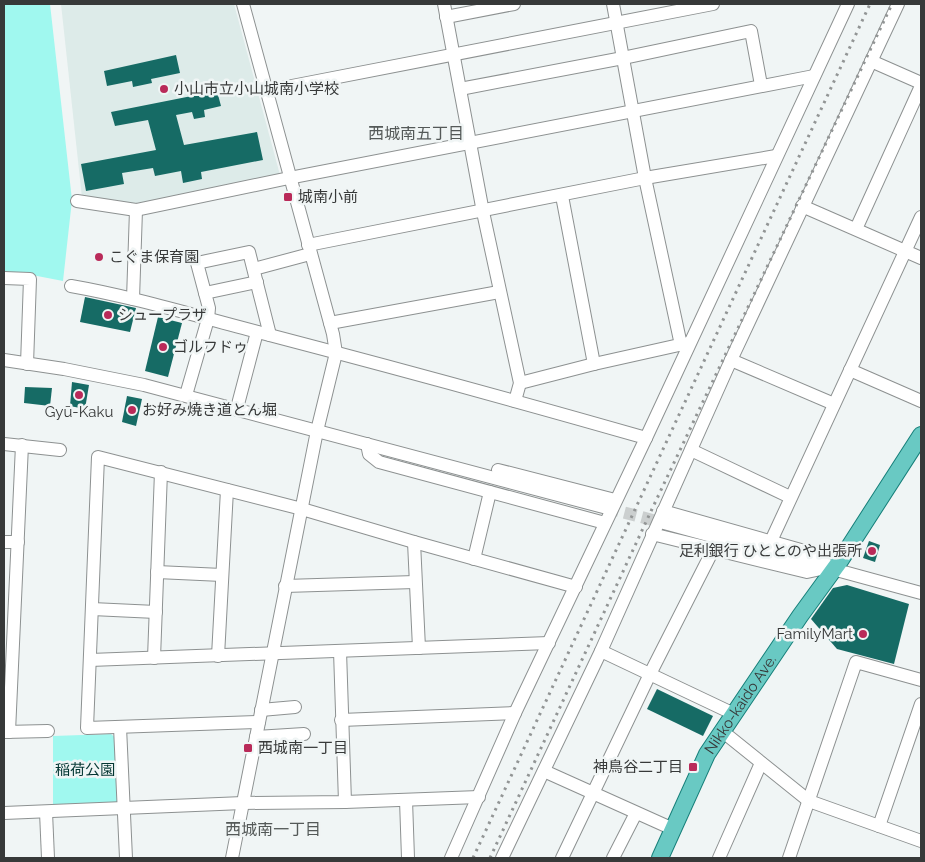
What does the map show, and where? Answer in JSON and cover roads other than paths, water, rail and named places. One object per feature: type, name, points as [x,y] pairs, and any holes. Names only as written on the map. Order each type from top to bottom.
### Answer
[{"type":"main road","name":"Nikko-kaido Ave.","points":[[660,858],[700,769],[722,731],[921,436]]},
{"type":"street","points":[[232,858],[285,586],[317,431],[336,353],[330,323],[266,91],[246,4]]},
{"type":"street","points":[[444,4],[499,292],[520,383],[515,401]]},
{"type":"street","points":[[446,17],[514,4]]},
{"type":"street","points":[[613,4],[645,178],[686,344]]},
{"type":"street","points":[[266,91],[713,4]]},
{"type":"street","points":[[451,858],[515,713],[605,523],[611,504],[646,438],[686,344],[848,4]]},
{"type":"street","points":[[502,858],[601,651],[652,534],[663,517],[731,360],[898,4]]},
{"type":"street","points":[[460,88],[623,58],[751,31],[761,86]]},
{"type":"street","points":[[856,229],[921,85],[871,61]]},
{"type":"street","points":[[77,201],[136,210],[470,142],[814,76]]},
{"type":"street","points":[[205,293],[255,275],[309,250],[645,178],[776,156]]},
{"type":"street","points":[[562,196],[594,364]]},
{"type":"street","points":[[802,206],[921,258]]},
{"type":"street","points":[[133,299],[136,210]]},
{"type":"street","points":[[770,541],[921,217]]},
{"type":"street","points":[[186,396],[208,319],[209,308],[197,263],[249,252],[270,335]]},
{"type":"street","points":[[4,278],[30,279],[27,364]]},
{"type":"street","points":[[71,286],[133,299],[270,335],[646,438]]},
{"type":"street","points":[[330,323],[499,292]]},
{"type":"street","points":[[237,408],[257,332]]},
{"type":"street","points":[[520,383],[594,364],[686,344]]},
{"type":"street","points":[[4,360],[64,369],[144,385],[237,408],[367,444]]},
{"type":"street","points":[[731,360],[834,404]]},
{"type":"street","points":[[850,370],[921,402]]},
{"type":"street","points":[[367,444],[370,440],[383,440],[611,504]]},
{"type":"street","points":[[4,444],[60,450]]},
{"type":"street","points":[[367,444],[369,454],[379,462],[605,523]]},
{"type":"street","points":[[22,445],[18,542],[10,587],[6,732],[48,731]]},
{"type":"street","points":[[691,450],[790,497]]},
{"type":"street","points":[[295,707],[260,716],[87,728],[98,457],[302,508],[414,542],[576,587]]},
{"type":"street","points":[[154,658],[161,472]]},
{"type":"street","points":[[218,656],[227,490]]},
{"type":"street","points":[[474,559],[490,492]]},
{"type":"street","points":[[663,517],[831,569],[921,593]]},
{"type":"street","points":[[663,517],[770,541],[822,556],[831,569]]},
{"type":"street","points":[[652,534],[808,572],[831,569]]},
{"type":"street","points":[[4,542],[18,542]]},
{"type":"street","points":[[414,542],[419,648]]},
{"type":"street","points":[[562,858],[650,674],[713,550]]},
{"type":"street","points":[[157,572],[222,575]]},
{"type":"street","points":[[285,586],[416,582]]},
{"type":"street","points":[[92,609],[156,612]]},
{"type":"street","points":[[90,660],[549,643]]},
{"type":"street","points":[[340,651],[345,802]]},
{"type":"street","points":[[601,651],[734,714]]},
{"type":"street","points":[[789,858],[856,662],[921,680]]},
{"type":"street","points":[[879,826],[921,704]]},
{"type":"street","points":[[341,720],[515,713]]},
{"type":"street","points":[[120,727],[126,858]]},
{"type":"street","points":[[722,731],[809,801],[921,840]]},
{"type":"street","points":[[256,737],[304,734]]},
{"type":"street","points":[[719,858],[761,762]]},
{"type":"street","points":[[544,771],[673,829]]},
{"type":"street","points":[[4,813],[244,803],[479,798]]},
{"type":"street","points":[[406,800],[408,858]]},
{"type":"street","points":[[46,812],[48,858]]},
{"type":"street","points":[[614,858],[636,813]]},
{"type":"tunnel","points":[[607,508],[664,523]]},
{"type":"railway","points":[[473,858],[870,4]]},
{"type":"railway","points":[[490,858],[652,509],[892,4]]},
{"type":"place","name":"小山市立小山城南小学校","points":[[164,89]]},
{"type":"place","name":"城南小前","points":[[288,197]]},
{"type":"place","name":"こぐま保育園","points":[[99,257]]},
{"type":"place","name":"シュープラザ","points":[[108,315]]},
{"type":"place","name":"ゴルフドゥ","points":[[163,347]]},
{"type":"place","name":"Gyū-Kaku","points":[[79,395]]},
{"type":"place","name":"お好み焼き道とん堀","points":[[132,410]]},
{"type":"place","name":"足利銀行 ひととのや出張所","points":[[872,551]]},
{"type":"place","name":"FamilyMart","points":[[863,634]]},
{"type":"place","name":"西城南一丁目","points":[[248,748]]},
{"type":"place","name":"神鳥谷二丁目","points":[[693,767]]},
{"type":"district","name":"西城南五丁目","points":[[416,133]]},
{"type":"district","name":"西城南一丁目","points":[[273,829]]},
{"type":"park label","name":"稲荷公園","points":[[85,770]]}]
